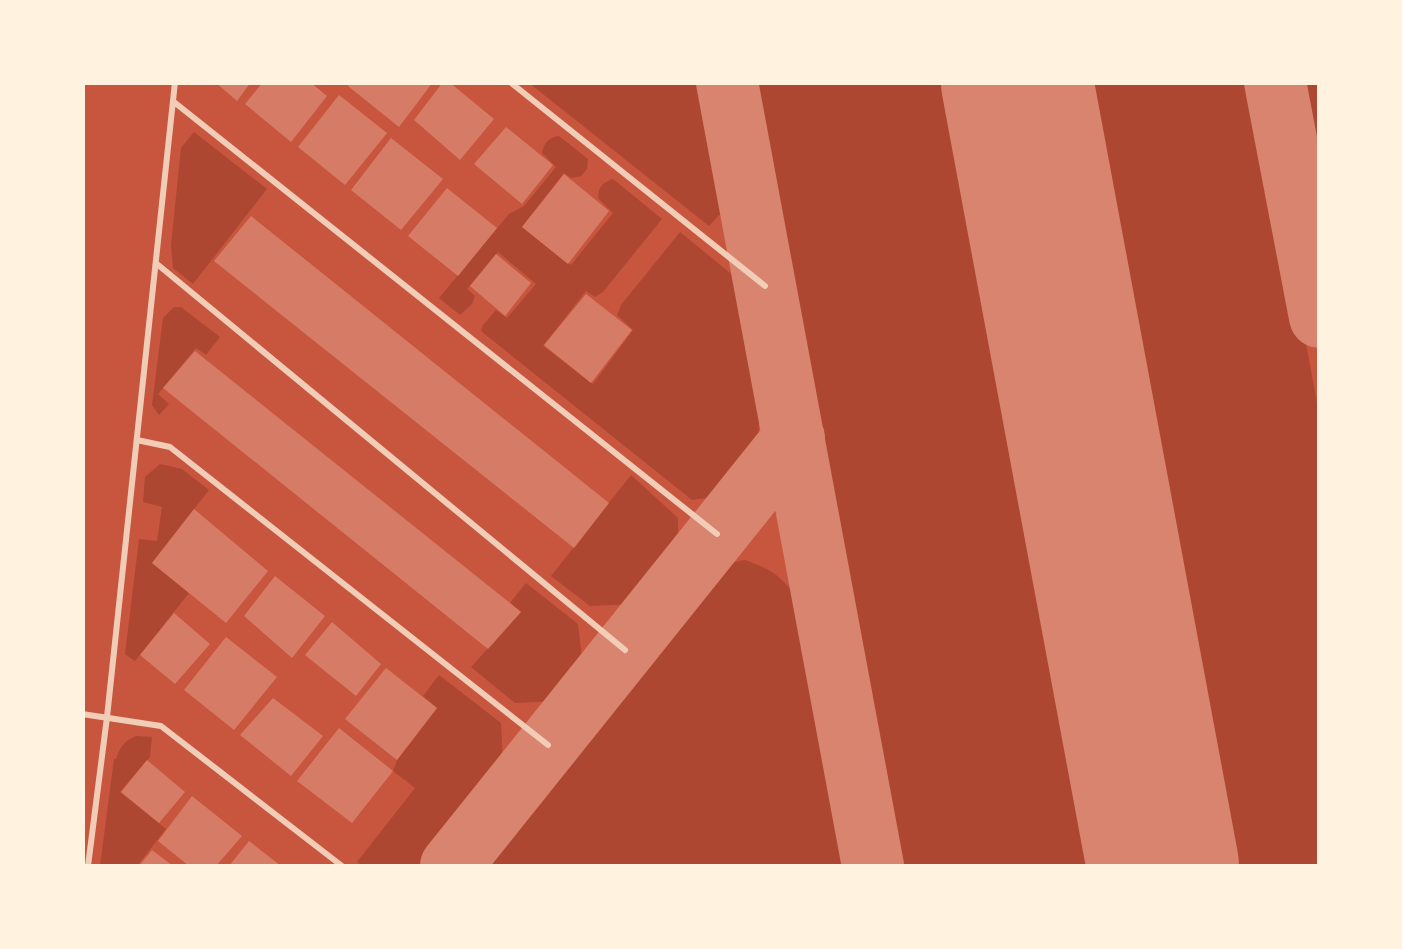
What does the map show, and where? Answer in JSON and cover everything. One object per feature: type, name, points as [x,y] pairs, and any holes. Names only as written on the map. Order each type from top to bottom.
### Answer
[{"type":"lane","points":[[88,866],[175,82]]},
{"type":"lane","points":[[510,82],[765,286]]},
{"type":"lane","points":[[173,102],[717,534]]},
{"type":"lane","points":[[156,264],[625,650]]},
{"type":"lane","points":[[137,440],[170,447],[548,745]]},
{"type":"lane","points":[[82,714],[162,726],[342,866]]},
{"type":"shaded area","points":[[529,83],[700,83],[724,210],[709,226]]},
{"type":"shaded area","points":[[755,83],[962,83],[1108,866],[902,866]]},
{"type":"shaded area","points":[[1071,83],[1258,83],[1319,414],[1319,866],[1219,866]]},
{"type":"shaded area","points":[[1303,83],[1319,83],[1319,170]]},
{"type":"shaded area","points":[[194,132],[267,189],[193,284],[173,268],[171,245],[181,148]]},
{"type":"shaded area","points":[[559,136],[588,159],[587,169],[581,176],[571,178],[564,173],[522,227],[571,265],[613,213],[598,198],[602,186],[613,179],[662,219],[603,292],[595,297],[586,291],[543,346],[593,384],[633,330],[617,315],[621,305],[680,232],[735,277],[760,411],[758,437],[719,496],[692,500],[481,331],[496,310],[507,318],[536,284],[498,252],[467,289],[475,296],[460,315],[439,298],[509,214],[524,206],[556,167],[542,153],[547,141]]},
{"type":"shaded area","points":[[174,307],[181,307],[220,337],[206,355],[196,348],[158,394],[169,404],[159,415],[152,405],[163,318]]},
{"type":"shaded area","points":[[160,464],[182,469],[209,490],[152,563],[189,593],[135,661],[125,654],[139,539],[157,541],[162,507],[143,502],[145,477]]},
{"type":"shaded area","points":[[631,475],[678,518],[678,547],[633,604],[590,606],[551,576]]},
{"type":"shaded area","points":[[745,560],[772,572],[794,594],[845,866],[476,866],[712,574],[724,564]]},
{"type":"shaded area","points":[[526,583],[578,624],[583,666],[557,701],[515,703],[471,667],[521,612],[510,603]]},
{"type":"shaded area","points":[[439,675],[501,723],[503,765],[420,866],[362,866],[357,862],[415,788],[393,771],[397,760],[437,708],[423,696]]},
{"type":"shaded area","points":[[136,736],[152,737],[150,757],[120,792],[166,829],[137,866],[100,866],[114,759],[123,745]]},
{"type":"building","points":[[215,82],[251,82],[237,101]]},
{"type":"building","points":[[263,82],[310,82],[327,96],[291,142],[245,104]]},
{"type":"building","points":[[351,82],[433,82],[399,127],[348,86]]},
{"type":"building","points":[[443,82],[449,82],[494,119],[460,160],[414,120]]},
{"type":"building","points":[[339,95],[387,133],[345,185],[298,147]]},
{"type":"building","points":[[506,127],[553,165],[522,204],[474,164]]},
{"type":"building","points":[[391,138],[443,179],[401,230],[351,190]]},
{"type":"building","points":[[564,174],[609,211],[568,264],[522,227]]},
{"type":"building","points":[[447,188],[497,228],[458,276],[408,236]]},
{"type":"building","points":[[251,216],[609,503],[574,548],[214,261]]},
{"type":"building","points":[[496,254],[531,283],[505,316],[470,286]]},
{"type":"building","points":[[586,294],[632,330],[591,383],[544,345]]},
{"type":"building","points":[[195,351],[521,612],[488,649],[163,388]]},
{"type":"building","points":[[194,509],[268,571],[226,623],[152,563]]},
{"type":"building","points":[[275,576],[325,616],[292,658],[244,616]]},
{"type":"building","points":[[174,613],[210,644],[175,684],[140,655]]},
{"type":"building","points":[[332,622],[381,664],[356,696],[305,655]]},
{"type":"building","points":[[226,637],[277,677],[234,730],[184,690]]},
{"type":"building","points":[[386,668],[437,708],[397,760],[345,719]]},
{"type":"building","points":[[273,698],[323,736],[291,776],[240,735]]},
{"type":"building","points":[[339,728],[393,771],[352,823],[297,781]]},
{"type":"building","points":[[147,760],[185,792],[159,823],[121,792]]},
{"type":"building","points":[[192,796],[242,836],[216,866],[189,866],[158,841]]},
{"type":"building","points":[[249,841],[281,866],[229,866]]},
{"type":"building","points":[[152,850],[173,866],[139,866]]},
{"type":"taxiway","points":[[727,82],[873,866]]},
{"type":"taxiway","points":[[1275,82],[1320,317]]},
{"type":"taxiway","points":[[451,866],[794,438]]},
{"type":"runway","points":[[1017,82],[1163,866]]}]
